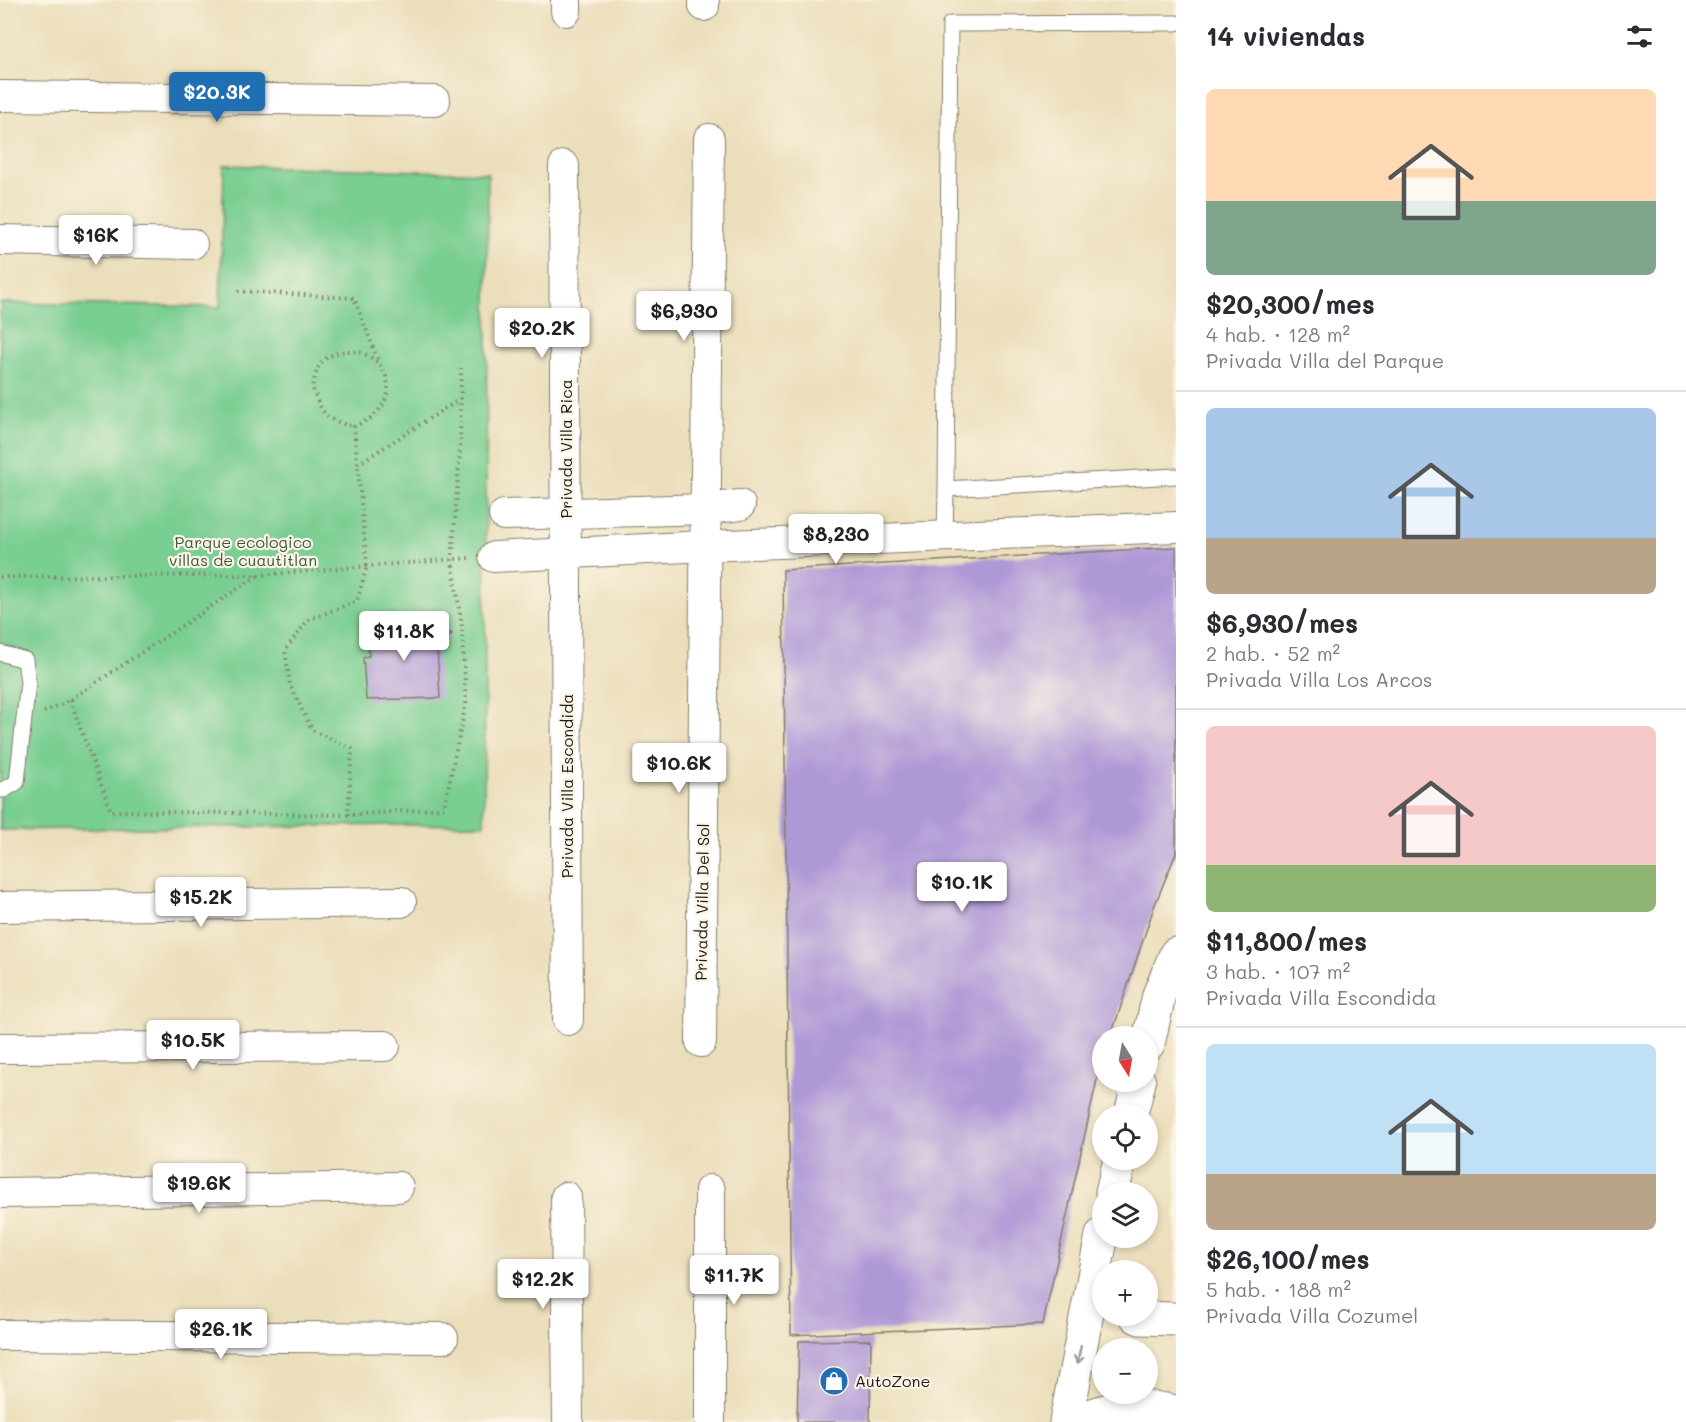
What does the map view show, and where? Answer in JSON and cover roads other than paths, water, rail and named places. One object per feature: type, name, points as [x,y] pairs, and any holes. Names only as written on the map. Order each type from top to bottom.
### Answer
[{"type":"main road","points":[[1152,1026],[1159,994],[1176,954]]},
{"type":"main road","points":[[1066,1422],[1099,1248]]},
{"type":"main road","points":[[1158,1318],[1176,1319]]},
{"type":"main road","points":[[1077,1422],[1093,1413],[1122,1407],[1156,1407],[1176,1412]]},
{"type":"street","points":[[0,96],[435,101]]},
{"type":"street","name":"Privada Villa Del Sol","points":[[701,1042],[709,139]]},
{"type":"street","name":"Privada Villa Rica","points":[[564,166],[567,553]]},
{"type":"street","points":[[0,240],[192,244]]},
{"type":"street","points":[[504,515],[707,509],[740,505]]},
{"type":"street","points":[[494,557],[1176,527]]},
{"type":"street","name":"Privada Villa Escondida","points":[[567,553],[568,1020]]},
{"type":"street","points":[[0,907],[401,902]]},
{"type":"street","points":[[0,1048],[385,1046]]},
{"type":"street","points":[[0,1193],[398,1187]]},
{"type":"street","points":[[710,1190],[710,1422]]},
{"type":"street","points":[[566,1197],[568,1422]]},
{"type":"street","points":[[0,1335],[443,1338]]},
{"type":"lane","points":[[945,536],[950,24],[1176,23]]},
{"type":"lane","points":[[946,489],[1176,476]]},
{"type":"lane","points":[[0,653],[25,660],[28,682],[17,782],[0,790]]},
{"type":"place","name":"AutoZone","points":[[834,1381]]},
{"type":"park label","name":"Parque ecologico villas de cuautitlan","points":[[243,551]]}]
